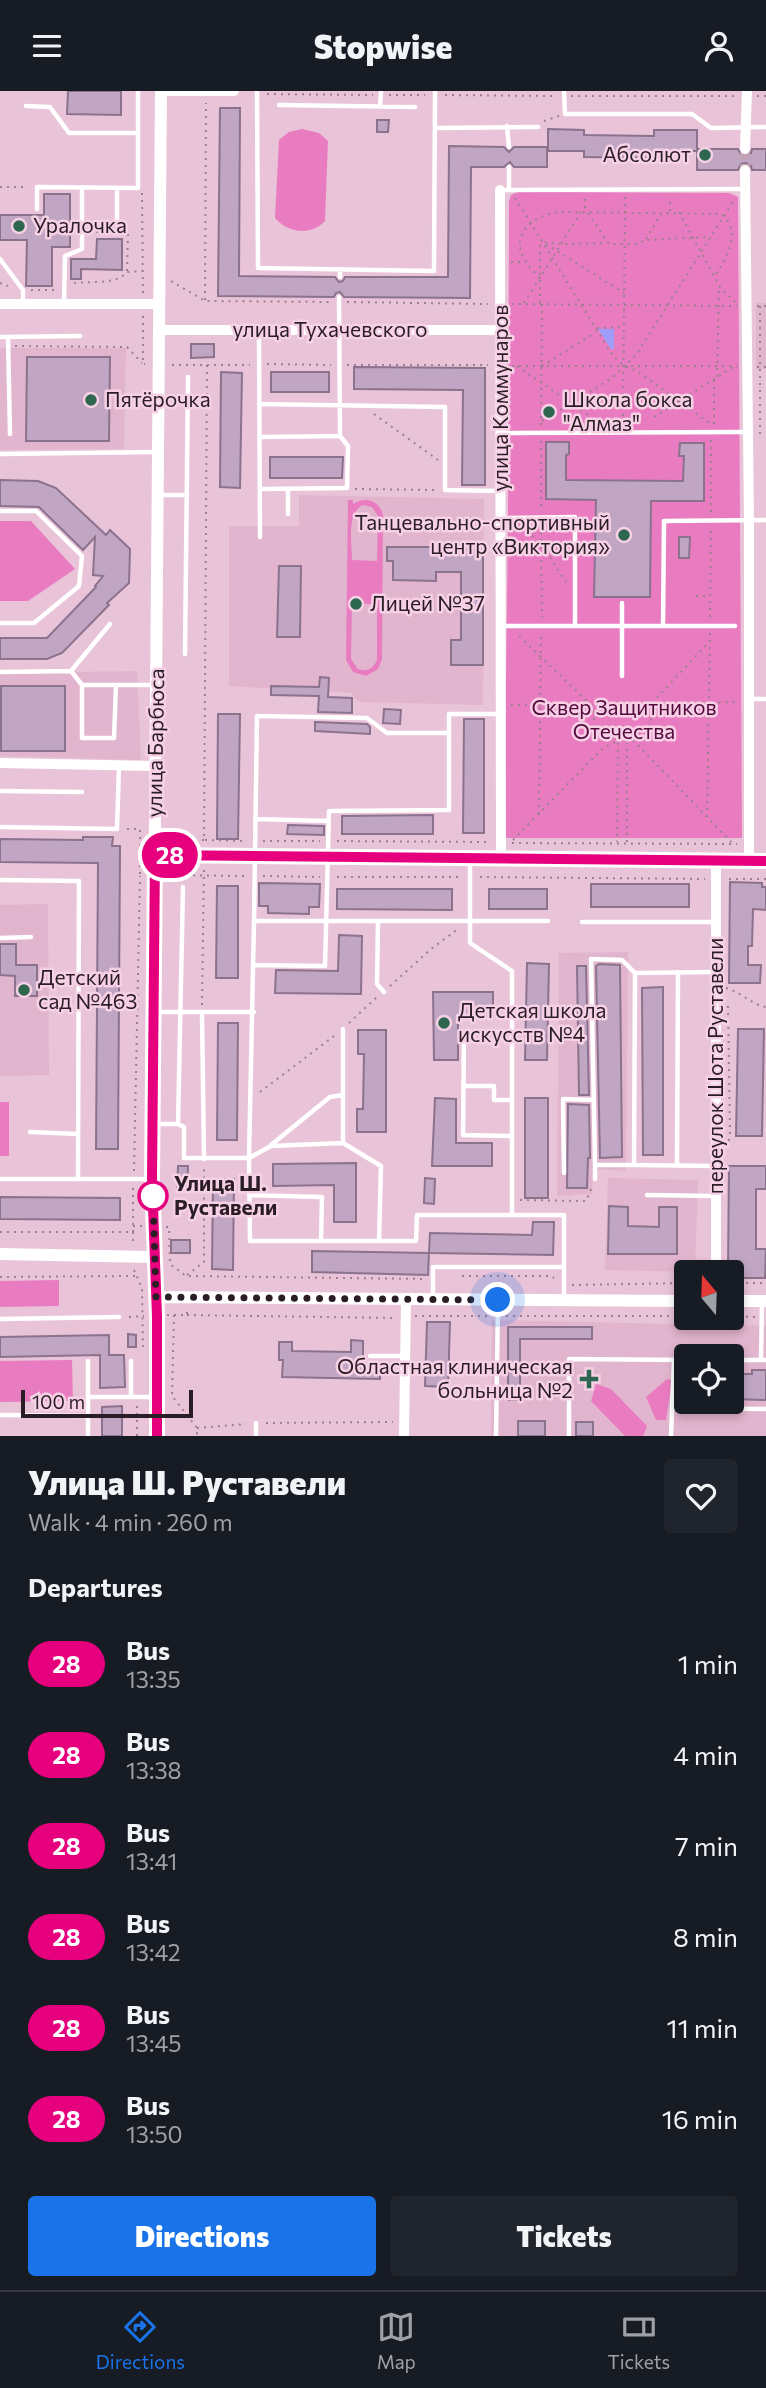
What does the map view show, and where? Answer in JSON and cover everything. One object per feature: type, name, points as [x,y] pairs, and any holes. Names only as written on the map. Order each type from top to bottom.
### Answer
[{"type":"street","points":[[161,91],[234,91]]},
{"type":"street","name":"улица Барбюса","points":[[157,1436],[152,1179],[161,91]]},
{"type":"street","points":[[745,149],[747,94]]},
{"type":"street","points":[[745,170],[749,861]]},
{"type":"street","name":"улица Коммунаров","points":[[500,859],[503,710],[500,627],[500,304],[505,190]]},
{"type":"street","points":[[0,304],[159,304]]},
{"type":"street","name":"улица Тухачевского","points":[[159,330],[500,330]]},
{"type":"street","points":[[0,763],[155,766]]},
{"type":"street","points":[[155,855],[766,861]]},
{"type":"street","name":"переулок Шота Руставели","points":[[716,860],[716,1260]]},
{"type":"street","points":[[0,1254],[153,1257]]},
{"type":"street","points":[[156,1297],[674,1301]]},
{"type":"street","points":[[404,1436],[406,1299]]},
{"type":"street","points":[[744,1301],[764,1301]]},
{"type":"lane","points":[[37,209],[37,187],[138,188],[138,91]]},
{"type":"lane","points":[[257,93],[258,268],[434,271],[435,93]]},
{"type":"lane","points":[[380,93],[380,106]]},
{"type":"lane","points":[[564,93],[565,114],[692,114],[711,128],[766,127]]},
{"type":"lane","points":[[279,105],[415,107]]},
{"type":"lane","points":[[26,106],[50,107],[69,133],[137,133]]},
{"type":"lane","points":[[507,126],[509,147]]},
{"type":"lane","points":[[436,128],[538,127]]},
{"type":"lane","points":[[509,167],[505,190],[746,188]]},
{"type":"lane","points":[[64,303],[65,256],[82,249],[82,187]]},
{"type":"lane","points":[[117,188],[117,220]]},
{"type":"lane","points":[[0,259],[23,290],[23,303]]},
{"type":"lane","points":[[340,269],[340,277]]},
{"type":"lane","points":[[260,489],[347,488],[348,446],[340,436],[340,300]]},
{"type":"lane","points":[[259,330],[260,537]]},
{"type":"lane","points":[[0,337],[80,336]]},
{"type":"lane","points":[[8,337],[10,434]]},
{"type":"lane","points":[[185,654],[188,377]]},
{"type":"lane","points":[[259,404],[445,407],[445,490],[501,491]]},
{"type":"lane","points":[[502,433],[748,432]]},
{"type":"lane","points":[[260,437],[340,436]]},
{"type":"lane","points":[[0,454],[158,452]]},
{"type":"lane","points":[[288,489],[288,514]]},
{"type":"lane","points":[[158,495],[187,495]]},
{"type":"lane","points":[[0,511],[36,511],[82,556],[79,586],[61,601],[34,623],[0,623]]},
{"type":"lane","points":[[502,518],[575,517],[575,626]]},
{"type":"lane","points":[[663,627],[664,521],[766,520]]},
{"type":"lane","points":[[622,603],[622,676]]},
{"type":"lane","points":[[0,672],[71,671],[110,624]]},
{"type":"lane","points":[[500,627],[735,626]]},
{"type":"lane","points":[[71,671],[82,685],[82,738],[114,739],[116,685]]},
{"type":"lane","points":[[82,685],[156,685]]},
{"type":"lane","points":[[749,699],[766,699]]},
{"type":"lane","points":[[254,964],[325,966],[328,811],[449,810],[449,714],[503,710]]},
{"type":"lane","points":[[449,733],[387,733],[367,718],[257,716],[254,1012],[249,1158],[250,1241],[416,1241],[417,1215],[564,1215],[564,1300]]},
{"type":"lane","points":[[0,827],[117,829],[119,765]]},
{"type":"lane","points":[[0,791],[82,792]]},
{"type":"lane","points":[[256,819],[328,821]]},
{"type":"lane","points":[[470,858],[470,943],[512,971],[512,1214]]},
{"type":"lane","points":[[0,880],[79,881],[78,1179]]},
{"type":"lane","points":[[178,1124],[183,887]]},
{"type":"lane","points":[[254,921],[548,921]]},
{"type":"lane","points":[[379,921],[377,984],[384,992]]},
{"type":"lane","points":[[582,922],[716,922]]},
{"type":"lane","points":[[0,938],[30,937]]},
{"type":"lane","points":[[595,1179],[591,958],[622,960],[635,973],[634,1165]]},
{"type":"lane","points":[[635,973],[716,971]]},
{"type":"lane","points":[[677,1166],[678,972]]},
{"type":"lane","points":[[153,1012],[254,1012]]},
{"type":"lane","points":[[202,1013],[204,1159]]},
{"type":"lane","points":[[343,1029],[343,1143]]},
{"type":"lane","points":[[512,1032],[464,1032],[463,1086],[463,1135],[512,1136]]},
{"type":"lane","points":[[463,1086],[494,1086],[494,1100],[512,1100]]},
{"type":"lane","points":[[153,1123],[178,1124],[184,1127],[184,1158],[249,1158],[271,1146],[330,1097],[343,1095]]},
{"type":"lane","points":[[564,1173],[563,1099],[594,1100]]},
{"type":"lane","points":[[30,1132],[78,1133]]},
{"type":"lane","points":[[271,1146],[343,1143],[382,1166],[379,1241]]},
{"type":"lane","points":[[595,1165],[716,1166]]},
{"type":"lane","points":[[0,1179],[152,1179]]},
{"type":"lane","points":[[249,1195],[322,1197],[321,1241]]},
{"type":"lane","points":[[647,1195],[716,1196]]},
{"type":"lane","points":[[433,1299],[433,1267],[564,1267]]},
{"type":"lane","points":[[496,1436],[498,1300]]},
{"type":"lane","points":[[744,1360],[764,1360],[764,1301]]},
{"type":"lane","points":[[0,1319],[119,1317]]},
{"type":"lane","points":[[370,1356],[405,1356]]},
{"type":"lane","points":[[569,1436],[569,1359],[674,1360]]},
{"type":"lane","points":[[88,1361],[88,1436]]},
{"type":"lane","points":[[131,1361],[134,1396]]},
{"type":"lane","points":[[89,1397],[157,1397]]},
{"type":"lane","points":[[671,1436],[674,1408]]},
{"type":"lane","points":[[744,1409],[766,1409]]},
{"type":"lane","points":[[0,1415],[88,1416]]},
{"type":"lane","points":[[256,1423],[256,1436]]},
{"type":"path","points":[[205,301],[206,92]]},
{"type":"path","points":[[257,93],[766,96]]},
{"type":"path","points":[[538,127],[542,122],[565,114]]},
{"type":"path","points":[[0,187],[37,187]]},
{"type":"path","points":[[142,188],[143,364]]},
{"type":"path","points":[[625,189],[623,424],[632,424]]},
{"type":"path","points":[[523,304],[584,212],[584,194]]},
{"type":"path","points":[[670,194],[670,212]]},
{"type":"path","points":[[510,200],[515,195],[613,356],[711,425]]},
{"type":"path","points":[[541,240],[541,422],[612,378],[636,355],[734,196],[737,204]]},
{"type":"path","points":[[584,212],[607,243]]},
{"type":"path","points":[[540,278],[525,261],[520,244],[525,230],[548,213],[584,212],[716,213],[724,216],[731,225],[730,244],[715,277]]},
{"type":"path","points":[[645,240],[662,212]]},
{"type":"path","points":[[679,212],[720,287],[737,306]]},
{"type":"path","points":[[0,283],[23,290],[64,289],[73,283],[123,277],[127,272],[128,231],[82,232]]},
{"type":"path","points":[[545,243],[625,245],[638,244],[645,240],[711,237]]},
{"type":"path","points":[[541,240],[625,293]]},
{"type":"path","points":[[510,262],[525,261]]},
{"type":"path","points":[[127,272],[159,274],[205,301],[340,300],[737,306]]},
{"type":"path","points":[[698,425],[714,425],[717,306],[720,287]]},
{"type":"path","points":[[737,293],[737,306]]},
{"type":"path","points":[[542,366],[596,330],[625,327]]},
{"type":"path","points":[[8,346],[127,347],[143,364],[159,365],[736,366],[654,417],[667,417]]},
{"type":"path","points":[[202,1013],[207,365]]},
{"type":"path","points":[[516,366],[601,424],[597,424]]},
{"type":"path","points":[[362,405],[445,465]]},
{"type":"path","points":[[541,433],[542,622]]},
{"type":"path","points":[[710,621],[711,433]]},
{"type":"path","points":[[347,488],[445,490]]},
{"type":"path","points":[[517,517],[541,545],[575,594]]},
{"type":"path","points":[[696,596],[710,596]]},
{"type":"path","points":[[514,631],[594,708],[594,725],[618,741]]},
{"type":"path","points":[[539,814],[541,631]]},
{"type":"path","points":[[707,817],[710,631]]},
{"type":"path","points":[[518,835],[603,748],[618,741],[632,739],[651,724],[651,704],[710,641]]},
{"type":"path","points":[[651,704],[738,702]]},
{"type":"path","points":[[503,710],[540,705],[590,704]]},
{"type":"path","points":[[632,739],[733,844]]},
{"type":"path","points":[[617,843],[618,741]]},
{"type":"path","points":[[627,741],[627,843]]},
{"type":"path","points":[[117,829],[140,829],[133,1257],[134,1270],[142,1288],[143,1350]]},
{"type":"path","points":[[140,841],[749,844]]},
{"type":"path","points":[[140,875],[766,879]]},
{"type":"path","points":[[251,1099],[343,1029],[431,949],[471,920]]},
{"type":"path","points":[[725,988],[737,991],[766,1007]]},
{"type":"path","points":[[186,1276],[204,1262],[204,1159]]},
{"type":"path","points":[[512,1200],[586,1201],[595,1179]]},
{"type":"path","points":[[0,1232],[133,1232]]},
{"type":"path","points":[[0,1277],[137,1276]]},
{"type":"path","points":[[744,1283],[766,1283]]},
{"type":"path","points":[[174,1315],[172,1396],[197,1428],[197,1436]]},
{"type":"path","points":[[187,1315],[674,1316]]},
{"type":"path","points":[[744,1317],[762,1317]]},
{"type":"path","points":[[134,1396],[137,1436]]},
{"type":"path","points":[[197,1428],[256,1423],[405,1422]]},
{"type":"shaded area","points":[[756,303],[766,303],[766,369],[756,369]]},
{"type":"shaded area","points":[[598,329],[614,329],[614,349],[611,349]]},
{"type":"shaded area","points":[[0,348],[126,348],[124,449],[0,450]]},
{"type":"shaded area","name":"Лицей №37","points":[[299,495],[484,499],[483,705],[362,702],[354,698],[352,693],[229,686],[229,526],[299,526]]},
{"type":"shaded area","points":[[137,671],[141,760],[0,756],[0,673]]},
{"type":"shaded area","name":"Детский сад №463","points":[[48,904],[49,1075],[0,1076],[0,905]]},
{"type":"shaded area","points":[[628,952],[626,1171],[593,1169],[592,1194],[557,1196],[559,953]]},
{"type":"shaded area","points":[[608,1178],[698,1180],[695,1260],[674,1260],[674,1272],[605,1270]]},
{"type":"shaded area","name":"Областная клиническая больница №2","points":[[492,1320],[674,1324],[674,1330],[744,1330],[744,1326],[766,1326],[766,1436],[491,1436]]},
{"type":"green space","points":[[302,129],[319,133],[328,141],[325,221],[306,231],[286,227],[275,218],[279,140],[289,132]]},
{"type":"green space","name":"Сквер Защитников Отечества","points":[[518,192],[729,193],[738,197],[742,838],[504,838],[509,202],[511,195]]},
{"type":"green space","points":[[348,500],[353,500],[353,504],[367,500],[375,503],[383,515],[382,659],[378,669],[366,676],[353,672],[346,660]],"holes":[[[363,505],[372,507],[378,516],[377,561],[352,560],[352,522],[354,515]],[[352,604],[377,604],[377,660],[372,668],[367,670],[358,669],[351,659]]]},
{"type":"green space","points":[[0,521],[31,521],[75,569],[28,601],[0,601]]},
{"type":"green space","points":[[0,1102],[9,1102],[9,1156],[0,1156]]},
{"type":"green space","points":[[59,1280],[59,1306],[0,1307],[0,1281]]},
{"type":"green space","points":[[72,1360],[73,1401],[0,1402],[0,1361]]},
{"type":"green space","points":[[667,1379],[672,1380],[666,1420],[656,1420],[646,1397]]},
{"type":"green space","points":[[596,1384],[611,1389],[647,1426],[643,1436],[625,1436],[591,1401]]},
{"type":"building","points":[[68,91],[121,91],[121,115],[67,114]]},
{"type":"building","points":[[220,108],[240,108],[239,276],[335,277],[339,282],[345,277],[448,277],[449,146],[504,147],[509,152],[514,147],[547,147],[547,167],[514,167],[510,162],[504,167],[471,167],[470,298],[344,297],[340,292],[334,297],[218,296]]},
{"type":"building","points":[[377,120],[389,120],[388,132],[377,132]]},
{"type":"building","points":[[548,129],[584,130],[584,135],[654,136],[654,130],[697,130],[697,149],[738,149],[741,155],[745,156],[751,153],[752,149],[766,149],[766,170],[752,170],[746,163],[741,164],[738,170],[697,170],[697,151],[658,151],[658,158],[584,157],[584,151],[548,151]]},
{"type":"building","points":[[44,194],[70,194],[70,247],[52,247],[52,286],[26,286],[27,240],[0,240],[0,215],[44,215]]},
{"type":"building","points":[[97,239],[122,239],[122,270],[81,269],[81,279],[71,279],[71,259],[96,259]]},
{"type":"building","points":[[191,344],[214,344],[214,357],[191,358]]},
{"type":"building","points":[[27,357],[110,357],[109,441],[26,441]]},
{"type":"building","points":[[354,367],[485,368],[485,485],[462,485],[463,390],[354,389]]},
{"type":"building","points":[[221,372],[242,373],[240,488],[220,487]]},
{"type":"building","points":[[271,372],[329,372],[329,392],[271,392]]},
{"type":"building","points":[[546,442],[569,442],[566,480],[683,481],[684,456],[679,456],[680,443],[704,443],[704,501],[651,501],[650,597],[594,597],[596,500],[546,499]]},
{"type":"building","points":[[270,457],[343,457],[342,478],[270,478]]},
{"type":"building","points":[[0,480],[38,481],[56,488],[106,535],[110,530],[130,549],[129,583],[62,653],[47,659],[0,659],[0,638],[47,638],[96,587],[103,576],[93,575],[95,537],[83,550],[39,507],[0,506]]},
{"type":"building","points":[[679,537],[690,537],[689,558],[679,558]]},
{"type":"building","points":[[452,544],[483,544],[483,665],[451,665],[451,640],[461,640],[461,572],[436,572],[436,581],[393,580],[393,561],[387,561],[387,547],[452,547]]},
{"type":"building","points":[[279,566],[301,566],[300,637],[277,637]]},
{"type":"building","points":[[320,677],[329,678],[328,697],[352,698],[352,713],[318,712],[319,696],[271,695],[271,686],[319,687]]},
{"type":"building","points":[[1,686],[65,686],[65,751],[1,751]]},
{"type":"building","points":[[384,709],[401,710],[400,724],[383,723]]},
{"type":"building","points":[[218,714],[240,714],[238,839],[217,839]]},
{"type":"building","points":[[464,719],[484,719],[484,833],[463,833]]},
{"type":"building","points":[[315,722],[367,724],[370,734],[315,731]]},
{"type":"building","points":[[433,815],[433,834],[342,834],[342,816]]},
{"type":"building","points":[[288,825],[324,826],[324,835],[287,834]]},
{"type":"building","points":[[83,837],[113,837],[112,846],[120,846],[118,1149],[96,1149],[98,863],[0,862],[0,839],[83,840]]},
{"type":"building","points":[[730,882],[762,883],[762,887],[766,887],[766,910],[753,909],[752,946],[748,946],[748,965],[761,965],[760,983],[729,983]]},
{"type":"building","points":[[259,883],[320,884],[319,907],[309,907],[309,914],[268,913],[268,906],[259,906]]},
{"type":"building","points":[[591,884],[689,884],[689,907],[591,907]]},
{"type":"building","points":[[217,886],[238,886],[238,978],[216,978]]},
{"type":"building","points":[[337,889],[452,889],[452,910],[337,909]]},
{"type":"building","points":[[489,889],[547,889],[547,909],[489,909]]},
{"type":"building","points":[[339,935],[362,936],[361,994],[275,993],[276,970],[338,971]]},
{"type":"building","points":[[0,944],[16,944],[16,965],[37,965],[37,996],[15,996],[15,976],[0,975]]},
{"type":"building","points":[[527,963],[549,964],[547,1060],[525,1060]]},
{"type":"building","points":[[620,965],[622,1157],[600,1158],[596,966]]},
{"type":"building","points":[[577,966],[586,966],[589,1095],[579,1095]]},
{"type":"building","points":[[663,987],[663,1155],[643,1155],[642,988]]},
{"type":"building","points":[[433,992],[493,992],[493,1016],[458,1016],[458,1060],[434,1060]]},
{"type":"building","points":[[218,1023],[238,1023],[237,1140],[217,1140]]},
{"type":"building","points":[[738,1029],[764,1029],[762,1136],[736,1136]]},
{"type":"building","points":[[358,1030],[386,1030],[386,1132],[357,1132],[357,1109],[363,1109],[364,1054],[358,1054]]},
{"type":"building","points":[[435,1098],[456,1099],[456,1143],[492,1143],[492,1166],[432,1166]]},
{"type":"building","points":[[525,1098],[548,1098],[548,1198],[525,1198]]},
{"type":"building","points":[[568,1104],[589,1105],[590,1158],[587,1188],[567,1188]]},
{"type":"building","points":[[356,1163],[356,1222],[334,1222],[334,1185],[273,1186],[273,1164]]},
{"type":"building","points":[[178,1166],[188,1166],[187,1190],[177,1190]]},
{"type":"building","points":[[729,1166],[766,1166],[766,1189],[756,1189],[756,1249],[766,1249],[765,1278],[744,1278],[744,1260],[728,1260]]},
{"type":"building","points":[[425,1178],[435,1179],[434,1204],[424,1203]]},
{"type":"building","points":[[213,1179],[234,1179],[233,1270],[212,1269]]},
{"type":"building","points":[[0,1197],[120,1198],[120,1220],[0,1219]]},
{"type":"building","points":[[609,1206],[628,1207],[628,1226],[659,1227],[659,1207],[677,1207],[677,1254],[608,1254]]},
{"type":"building","points":[[533,1222],[554,1222],[553,1255],[429,1253],[430,1233],[532,1235]]},
{"type":"building","points":[[171,1240],[190,1240],[190,1253],[171,1253]]},
{"type":"building","points":[[312,1251],[429,1253],[428,1275],[312,1272]]},
{"type":"building","points":[[427,1322],[450,1322],[448,1387],[425,1386]]},
{"type":"building","points":[[508,1327],[592,1327],[592,1339],[520,1339],[520,1400],[508,1400]]},
{"type":"building","points":[[128,1334],[136,1335],[136,1347],[128,1347]]},
{"type":"building","points":[[109,1335],[109,1355],[124,1355],[125,1387],[100,1388],[100,1355],[0,1357],[0,1337]]},
{"type":"building","points":[[351,1340],[363,1341],[363,1366],[380,1366],[380,1379],[282,1377],[283,1360],[279,1360],[279,1342],[292,1342],[292,1351],[351,1352]]},
{"type":"building","points":[[752,1370],[766,1370],[766,1400],[744,1399],[744,1374],[752,1374]]},
{"type":"building","points":[[122,1406],[122,1436],[102,1436],[102,1407]]},
{"type":"building","points":[[518,1421],[545,1421],[545,1436],[518,1436]]},
{"type":"building","points":[[576,1422],[593,1422],[593,1436],[576,1436]]},
{"type":"tunnel","points":[[745,149],[745,170]]},
{"type":"bus line","name":"28","points":[[157,1436],[157,1316],[152,1179],[155,855],[766,861]]},
{"type":"place","name":"Абсолют","points":[[705,155]]},
{"type":"place","name":"Уралочка","points":[[19,226]]},
{"type":"place","name":"Пятёрочка","points":[[91,400]]},
{"type":"place","name":"Школа бокса \"Алмаз\"","points":[[549,412]]},
{"type":"place","name":"Танцевально-спортивный центр «Виктория»","points":[[624,535]]},
{"type":"place","name":"Лицей №37","points":[[356,604]]},
{"type":"place","name":"Детский сад №463","points":[[24,990]]},
{"type":"place","name":"Детская школа искусств №4","points":[[444,1023]]},
{"type":"place","name":"Улица Ш. Руставели","points":[[153,1196]]},
{"type":"place","name":"Областная клиническая больница №2","points":[[589,1379]]},
{"type":"route","points":[[153,1196],[156,1297],[498,1300]]}]
